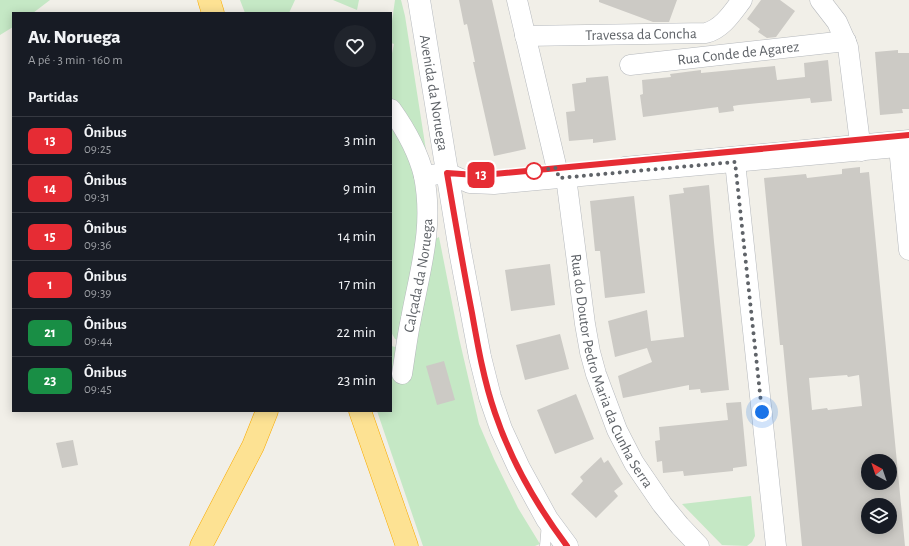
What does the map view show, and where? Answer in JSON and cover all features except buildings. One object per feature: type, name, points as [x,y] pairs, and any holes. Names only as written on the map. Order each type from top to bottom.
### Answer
[{"type":"highway","points":[[198,0],[201,12]]},
{"type":"highway","points":[[209,0],[213,12]]},
{"type":"highway","points":[[223,0],[227,12]]},
{"type":"highway","points":[[201,546],[244,464],[267,412]]},
{"type":"highway","points":[[346,412],[393,546]]},
{"type":"highway","points":[[360,412],[407,546]]},
{"type":"main road","name":"Avenida da Noruega","points":[[419,0],[478,350],[490,396],[507,443],[522,474],[547,519],[567,546]]},
{"type":"street","name":"Rua do Doutor Pedro Maria da Cunha Serra","points":[[517,0],[560,175],[584,319],[596,374],[617,430],[634,463],[662,504],[699,546]]},
{"type":"street","name":"Travessa da Concha","points":[[526,36],[706,33],[722,25],[742,0]]},
{"type":"street","points":[[820,0],[837,22],[846,41],[850,59],[861,145]]},
{"type":"street","name":"Rua Conde de Agarez","points":[[630,65],[846,41]]},
{"type":"street","name":"Calçada da Noruega","points":[[392,111],[410,139],[421,164],[428,200],[428,226],[410,320],[402,374]]},
{"type":"street","points":[[424,176],[447,173],[466,182],[478,184],[560,175],[735,162],[861,145],[906,143],[909,250]]},
{"type":"street","points":[[735,162],[776,546]]},
{"type":"lane","points":[[560,175],[861,145]]},
{"type":"lane","points":[[545,546],[547,519]]},
{"type":"green space","points":[[0,0],[50,0],[34,12],[12,12],[12,28],[0,35]]},
{"type":"green space","points":[[240,0],[295,0],[289,12],[245,12]]},
{"type":"green space","points":[[333,0],[359,0],[357,10]]},
{"type":"green space","points":[[395,0],[401,0],[405,16],[428,163],[392,104],[392,53],[394,44],[392,43],[392,21]]},
{"type":"green space","points":[[392,125],[405,147],[420,192],[420,231],[401,341],[395,339],[392,334]]},
{"type":"green space","points":[[439,237],[459,338],[479,424],[518,508],[540,544],[535,546],[423,546],[377,412],[392,412],[392,346],[400,348],[435,239]]},
{"type":"green space","points":[[751,496],[755,536],[752,542],[747,546],[722,545],[682,504]]},
{"type":"bus line","name":"13","points":[[567,546],[547,519],[538,503],[515,459],[495,413],[480,357],[447,173],[476,175],[494,174],[909,135]]},
{"type":"route","points":[[534,171],[556,168],[559,178],[735,162],[762,412]]}]
